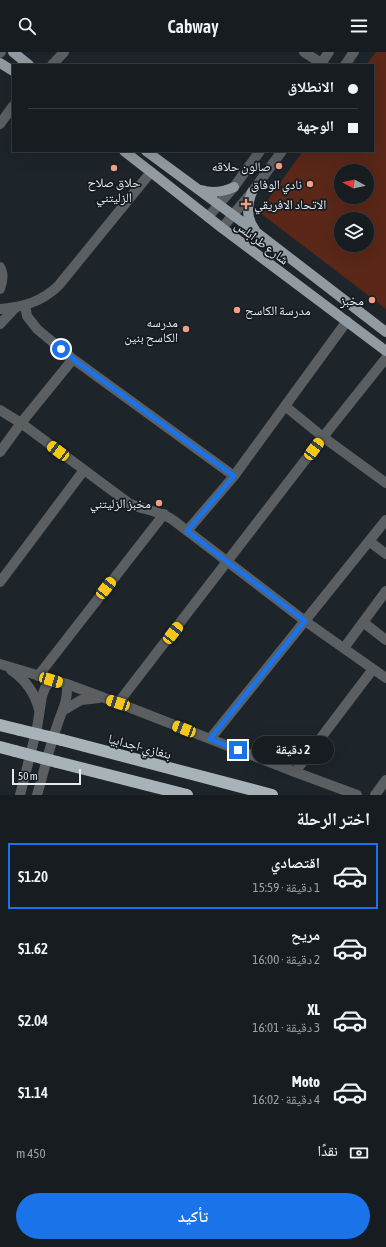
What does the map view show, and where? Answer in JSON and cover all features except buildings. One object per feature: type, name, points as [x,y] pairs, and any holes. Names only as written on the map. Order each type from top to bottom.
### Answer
[{"type":"highway","name":"بنغازي-اجدابيا","points":[[0,725],[272,795]]},
{"type":"highway","points":[[0,747],[187,795]]},
{"type":"main road","points":[[13,52],[28,64]]},
{"type":"main road","points":[[0,63],[12,70]]},
{"type":"main road","name":"شارع طرابلس","points":[[125,152],[222,228],[386,352]]},
{"type":"main road","name":"شارع طرابلس","points":[[147,152],[256,232],[386,332]]},
{"type":"main road","points":[[196,188],[211,192],[227,191],[234,187]]},
{"type":"main road","points":[[252,192],[249,199],[247,213],[256,232]]},
{"type":"street","points":[[53,64],[64,52]]},
{"type":"street","points":[[304,52],[322,64],[329,52]]},
{"type":"street","points":[[346,64],[354,52]]},
{"type":"street","points":[[0,124],[12,107]]},
{"type":"street","points":[[208,217],[234,187],[259,152]]},
{"type":"street","points":[[222,228],[252,192],[281,152]]},
{"type":"street","points":[[0,309],[15,308],[45,298],[59,285],[151,172]]},
{"type":"street","points":[[0,267],[3,275],[0,290]]},
{"type":"street","points":[[25,305],[27,316],[37,330],[73,359],[234,476]]},
{"type":"street","points":[[0,324],[15,308]]},
{"type":"street","points":[[187,531],[234,476],[347,322]]},
{"type":"street","points":[[118,703],[323,437],[386,358]]},
{"type":"street","points":[[0,452],[21,423],[73,359]]},
{"type":"street","points":[[285,406],[323,437],[386,483]]},
{"type":"street","points":[[0,410],[21,423],[130,504],[164,514],[305,621],[386,678]]},
{"type":"street","points":[[0,582],[84,470]]},
{"type":"street","points":[[38,676],[164,514]]},
{"type":"street","points":[[210,739],[386,520]]},
{"type":"street","points":[[369,541],[386,554]]},
{"type":"street","points":[[344,648],[386,591]]},
{"type":"street","points":[[363,622],[386,640]]},
{"type":"street","points":[[0,664],[67,684],[357,795]]},
{"type":"street","points":[[0,664],[16,673],[26,683],[34,694],[40,711]]},
{"type":"street","points":[[295,772],[373,669]]},
{"type":"street","points":[[20,795],[37,728],[43,692],[51,680]]},
{"type":"street","points":[[37,795],[56,726],[64,710],[67,699],[67,684]]},
{"type":"street","points":[[64,710],[81,700],[101,698]]},
{"type":"street","points":[[375,795],[386,780]]},
{"type":"shaded area","name":"نادي الوفاق","points":[[376,52],[386,52],[386,309],[259,212],[302,152],[374,152],[374,64],[367,64]]},
{"type":"place","name":"صالون حلاقه","points":[[279,166]]},
{"type":"place","name":"حلاق صلاح الزليتني","points":[[114,168]]},
{"type":"place","name":"نادي الوفاق","points":[[310,184]]},
{"type":"place","name":"الاتحاد الافريقي","points":[[246,204]]},
{"type":"place","name":"مخبز","points":[[372,300]]},
{"type":"place","name":"مدرسة الكاسح","points":[[237,310]]},
{"type":"place","name":"مدرسه الكاسح بنين","points":[[186,329]]},
{"type":"place","name":"مخبز الزليتني","points":[[159,503]]},
{"type":"route","points":[[61,349],[234,476],[187,531],[305,621],[210,739],[238,750]]}]
